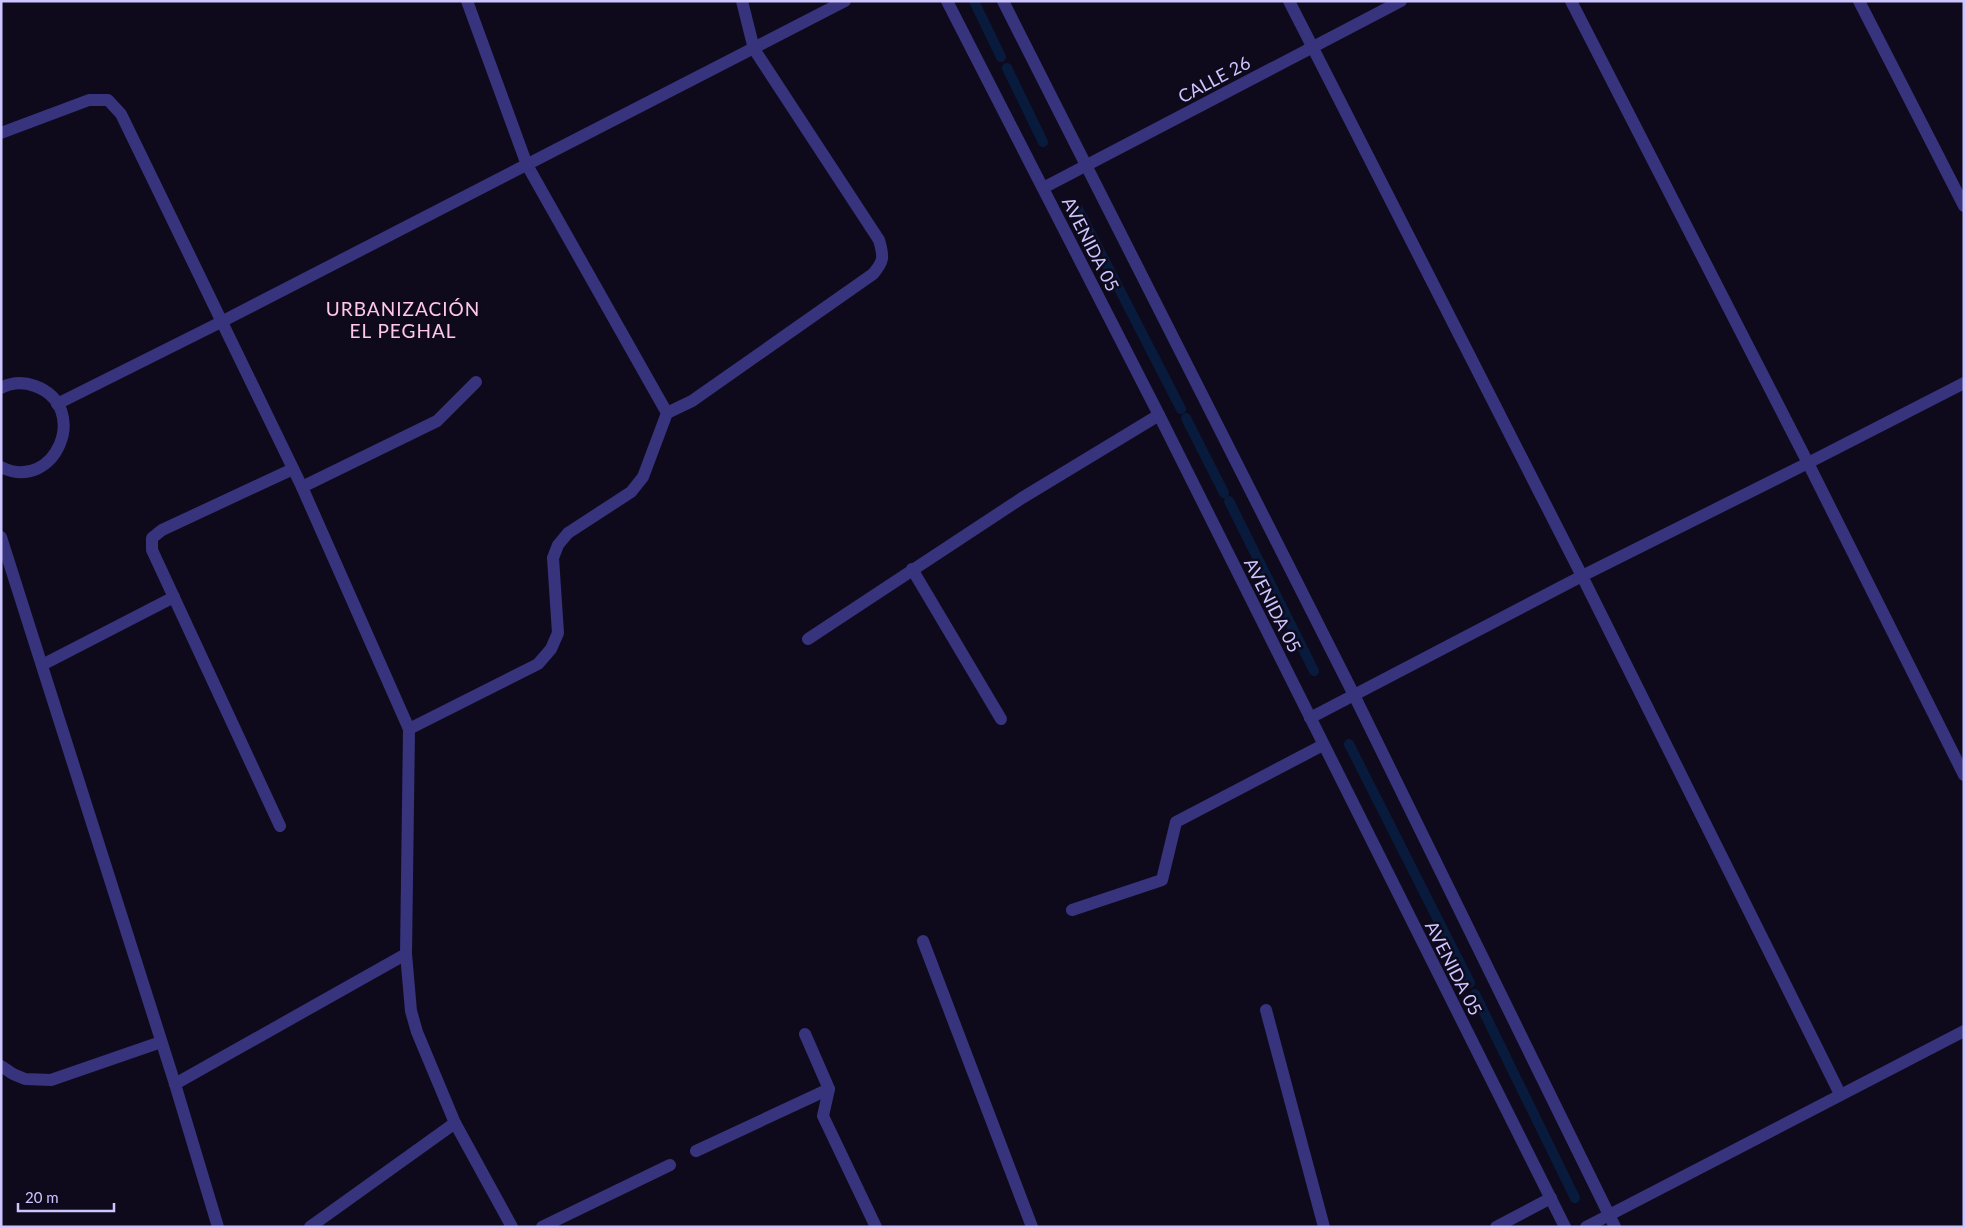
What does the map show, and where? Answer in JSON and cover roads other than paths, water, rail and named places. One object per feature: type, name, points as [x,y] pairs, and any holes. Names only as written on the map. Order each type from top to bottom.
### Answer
[{"type":"street","points":[[466,1],[527,165],[667,413]]},
{"type":"street","points":[[409,729],[538,664],[551,650],[558,633],[553,558],[558,545],[568,533],[630,492],[643,478],[667,413],[692,401],[873,274],[882,264],[883,252],[879,240],[754,49],[742,1]]},
{"type":"street","points":[[57,404],[221,322],[845,1]]},
{"type":"street","name":"AVENIDA 05","points":[[947,1],[1159,415],[1565,1227]]},
{"type":"street","name":"AVENIDA 05","points":[[1003,1],[1354,695],[1615,1227]]},
{"type":"street","points":[[1289,1],[1582,576],[1840,1094]]},
{"type":"street","name":"CALLE 26","points":[[1043,188],[1401,1]]},
{"type":"street","points":[[1571,1],[1808,463],[1964,775]]},
{"type":"street","points":[[1859,1],[1964,206]]},
{"type":"street","points":[[1,132],[89,100],[108,100],[121,114],[302,487],[409,729],[406,954],[410,1011],[455,1123],[512,1227]]},
{"type":"street","points":[[302,487],[438,422],[476,382]]},
{"type":"street","points":[[1,388],[16,383],[40,388],[50,395],[57,404],[62,415],[64,427],[58,450],[50,460],[29,471],[17,471],[1,467]]},
{"type":"street","points":[[1310,718],[1582,576],[1964,383]]},
{"type":"street","points":[[808,639],[1022,498],[1159,415]]},
{"type":"street","points":[[280,826],[152,550],[152,538],[162,530],[293,468]]},
{"type":"street","points":[[1,538],[175,1084],[218,1227]]},
{"type":"street","points":[[912,569],[1001,719]]},
{"type":"street","points":[[42,665],[174,597]]},
{"type":"street","points":[[1072,910],[1162,880],[1176,822],[1323,745]]},
{"type":"street","points":[[923,941],[1032,1227]]},
{"type":"street","points":[[175,1084],[406,954]]},
{"type":"street","points":[[1266,1010],[1324,1227]]},
{"type":"street","points":[[1586,1227],[1964,1031]]},
{"type":"street","points":[[804,1034],[829,1089],[823,1116],[876,1227]]},
{"type":"street","points":[[1,1066],[25,1079],[51,1080],[161,1042]]},
{"type":"street","points":[[696,1151],[829,1089]]},
{"type":"street","points":[[310,1227],[455,1123]]},
{"type":"street","points":[[542,1227],[670,1166]]},
{"type":"street","points":[[1496,1227],[1551,1198]]},
{"type":"waterway","points":[[974,1],[1001,57]]},
{"type":"waterway","points":[[1007,68],[1043,142]]},
{"type":"waterway","points":[[1078,209],[1181,409]]},
{"type":"waterway","points":[[1186,418],[1224,493]]},
{"type":"waterway","points":[[1229,501],[1314,671]]},
{"type":"waterway","points":[[1349,744],[1470,983]]},
{"type":"waterway","points":[[1475,994],[1575,1198]]},
{"type":"district","name":"URBANIZACIÓN EL PEGHAL","points":[[403,319]]}]
